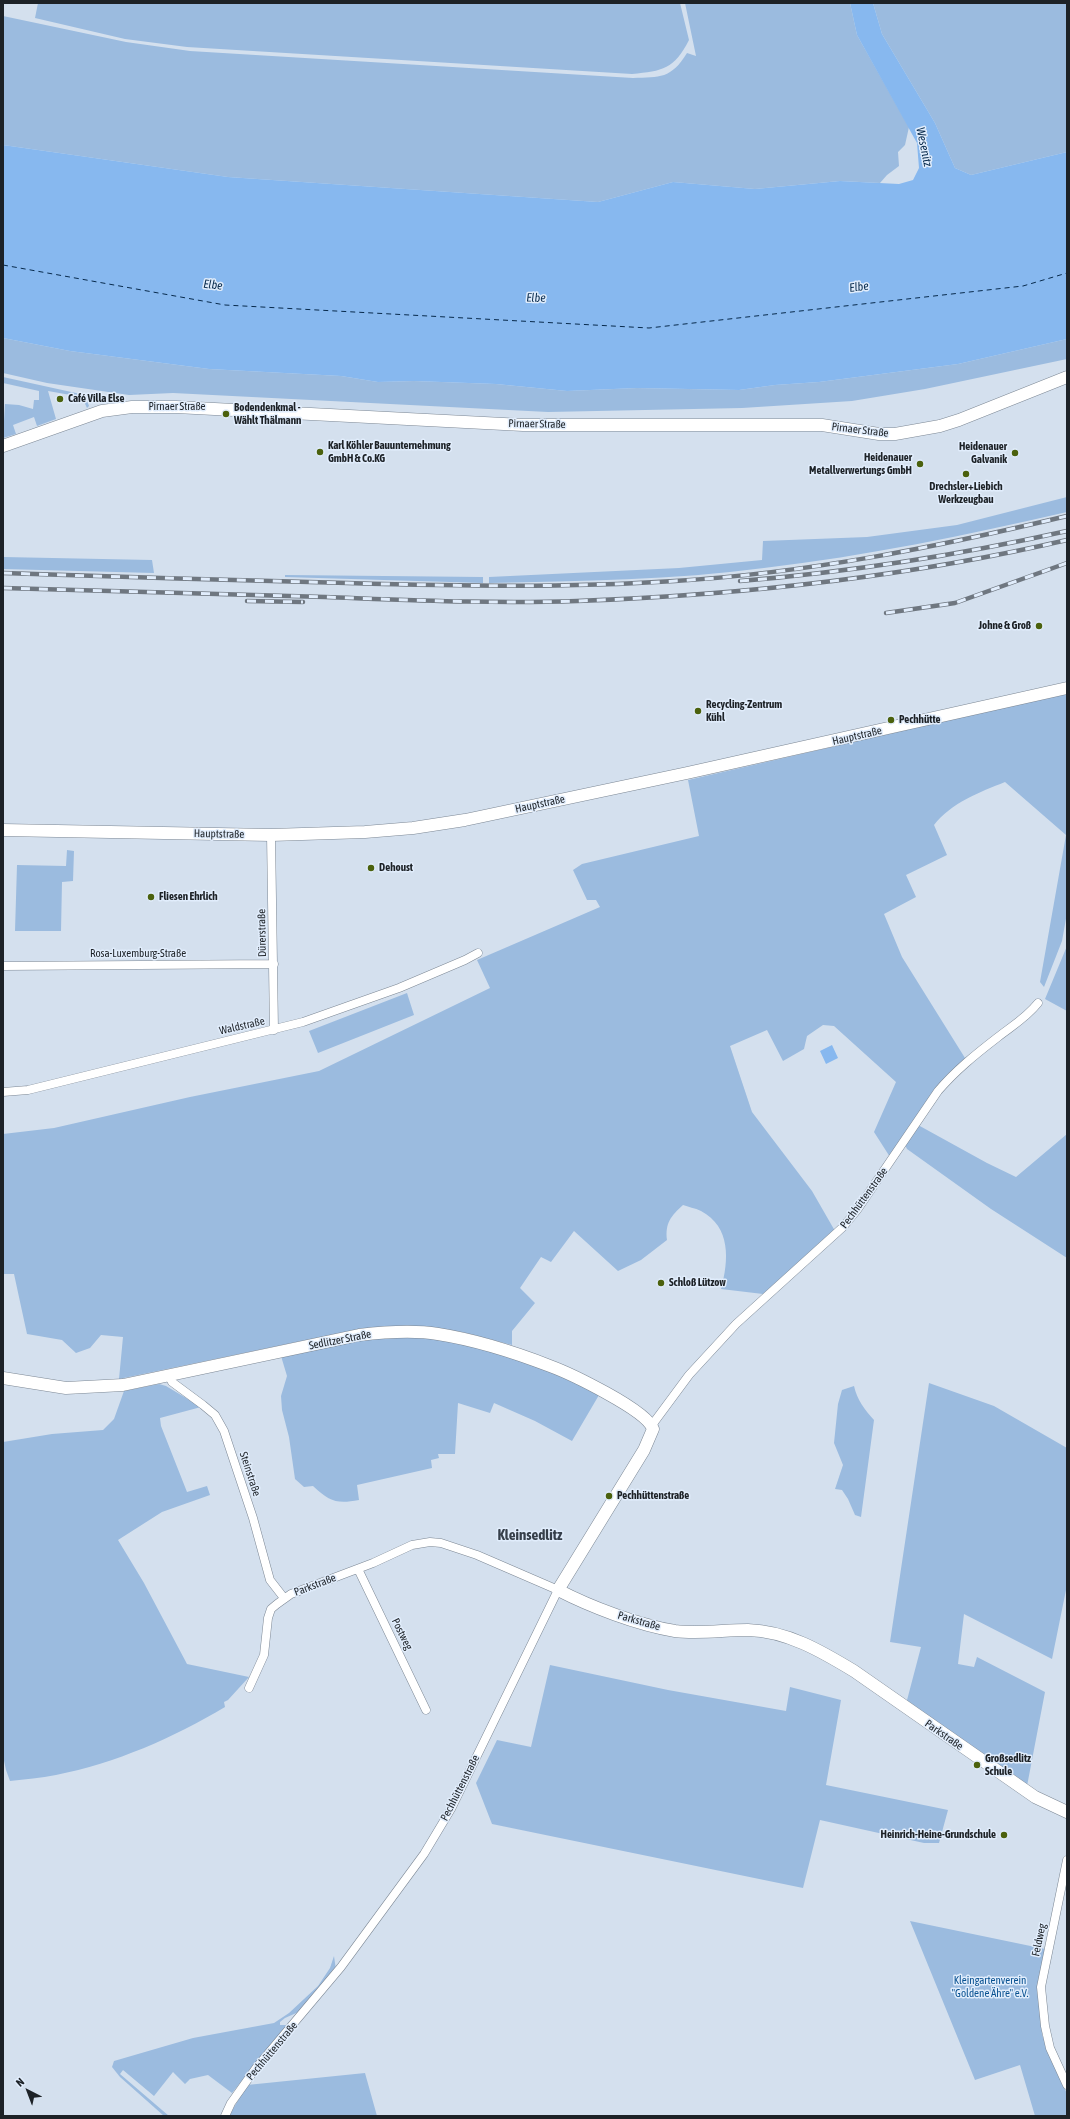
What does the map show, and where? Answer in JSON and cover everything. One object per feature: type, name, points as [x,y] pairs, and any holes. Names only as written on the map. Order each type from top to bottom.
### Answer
[{"type":"street","name":"Pirnaer Straße","points":[[3,446],[102,411],[132,407],[223,408],[524,425],[822,425],[879,434],[895,434],[940,426],[959,420],[1067,377]]},
{"type":"street","name":"Hauptstraße","points":[[3,830],[271,835],[365,832],[413,828],[465,820],[810,746],[1067,688]]},
{"type":"street","name":"Dürerstraße","points":[[271,835],[274,1030]]},
{"type":"street","name":"Waldstraße","points":[[3,1092],[28,1090],[303,1022],[400,988],[478,953]]},
{"type":"street","name":"Rosa-Luxemburg-Straße","points":[[3,966],[274,964]]},
{"type":"street","name":"Pechhüttenstraße","points":[[225,2116],[231,2103],[256,2068],[342,1967],[424,1854],[451,1809],[558,1590],[644,1450],[652,1429],[689,1375],[731,1329],[843,1227],[857,1210],[947,1080],[971,1058],[1021,1021],[1038,1003]]},
{"type":"street","name":"Sedlitzer Straße","points":[[3,1378],[66,1388],[123,1385],[359,1335],[380,1332],[437,1334],[480,1344],[551,1366],[622,1401],[652,1429]]},
{"type":"street","name":"Steinstraße","points":[[168,1375],[172,1382],[204,1405],[215,1416],[224,1431],[253,1518],[270,1580],[284,1598]]},
{"type":"street","name":"Parkstraße","points":[[249,1688],[264,1655],[268,1618],[271,1609],[284,1598],[412,1545],[422,1542],[441,1543],[478,1555],[584,1603],[614,1614],[675,1631],[749,1630],[773,1633],[802,1643],[824,1653],[854,1671],[1034,1797],[1067,1812]]},
{"type":"street","name":"Postweg","points":[[358,1568],[426,1710]]},
{"type":"street","name":"Feldweg","points":[[1067,1860],[1041,1987],[1048,2025],[1050,2048],[1067,2085]]},
{"type":"green space","points":[[38,3],[680,3],[689,40],[684,50],[673,63],[660,70],[632,74],[187,47],[125,39],[35,18]]},
{"type":"green space","points":[[685,3],[850,3],[857,35],[909,127],[905,145],[898,152],[899,166],[887,175],[880,183],[840,181],[755,189],[673,182],[598,202],[228,177],[3,145],[3,16],[126,42],[190,51],[633,78],[658,77],[664,75],[676,68],[687,53],[696,56]]},
{"type":"green space","points":[[873,3],[1067,3],[1067,152],[971,175],[955,168],[935,123],[882,34]]},
{"type":"green space","points":[[3,338],[70,351],[209,369],[341,376],[378,382],[414,381],[496,384],[567,391],[637,388],[739,390],[775,385],[819,382],[958,364],[1067,339],[1067,359],[925,389],[852,401],[742,408],[548,412],[173,393],[129,395],[47,383],[3,373]]},
{"type":"green space","points":[[3,377],[85,395],[89,406],[87,408],[82,397],[48,391],[56,419],[37,426],[34,417],[13,425],[16,434],[3,438],[5,404],[19,405],[33,409],[34,400],[39,400],[39,391],[3,383]]},
{"type":"green space","points":[[1067,497],[1067,512],[954,537],[802,563],[696,575],[558,582],[489,583],[489,577],[679,568],[762,560],[763,541],[867,537],[957,525]]},
{"type":"green space","points":[[3,557],[152,560],[154,573],[3,569]]},
{"type":"green space","points":[[285,575],[483,577],[483,583],[285,577]]},
{"type":"green space","points":[[1067,693],[1067,913],[1062,941],[1044,987],[1040,982],[1066,835],[1005,782],[966,799],[957,804],[941,817],[934,825],[947,855],[906,875],[916,897],[884,914],[902,957],[965,1058],[935,1088],[890,1157],[874,1132],[896,1082],[834,1026],[823,1025],[807,1036],[804,1049],[783,1061],[767,1030],[730,1046],[752,1112],[812,1191],[835,1231],[763,1294],[721,1289],[724,1278],[726,1256],[723,1235],[711,1218],[701,1211],[683,1205],[675,1213],[668,1224],[667,1240],[641,1260],[618,1271],[574,1231],[551,1262],[541,1257],[520,1288],[535,1303],[512,1331],[512,1345],[462,1332],[416,1326],[359,1329],[119,1379],[123,1337],[101,1335],[90,1348],[76,1353],[62,1340],[27,1334],[14,1274],[3,1274],[3,1134],[54,1128],[190,1097],[319,1071],[490,988],[477,960],[600,907],[596,900],[587,900],[573,870],[582,864],[699,836],[688,780]]},
{"type":"green space","points":[[67,850],[74,851],[73,881],[62,882],[61,931],[15,931],[17,865],[66,866]]},
{"type":"green space","points":[[1067,946],[1067,1011],[1045,999]]},
{"type":"green space","points":[[407,993],[414,1015],[318,1053],[309,1031]]},
{"type":"green space","points":[[918,1125],[987,1163],[1016,1177],[1067,1134],[1067,1258],[991,1209],[907,1149],[905,1145]]},
{"type":"green space","points":[[436,1337],[467,1344],[548,1369],[599,1395],[572,1441],[535,1421],[494,1403],[490,1413],[458,1403],[455,1454],[438,1454],[439,1458],[431,1460],[432,1468],[357,1485],[359,1500],[339,1502],[329,1499],[313,1486],[304,1487],[295,1479],[289,1437],[282,1410],[281,1396],[287,1376],[281,1356],[361,1339]]},
{"type":"green space","points":[[929,1383],[994,1406],[1067,1448],[1067,1585],[1052,1659],[964,1614],[958,1664],[974,1667],[977,1657],[1045,1692],[1027,1786],[906,1704],[921,1647],[890,1642]]},
{"type":"green space","points":[[159,1384],[166,1386],[201,1407],[160,1418],[161,1426],[187,1492],[207,1486],[210,1495],[162,1512],[118,1540],[144,1583],[187,1664],[249,1677],[228,1700],[224,1702],[225,1707],[185,1729],[144,1748],[100,1764],[78,1770],[50,1776],[10,1781],[3,1756],[3,1442],[52,1434],[103,1430],[114,1419],[124,1391]]},
{"type":"green space","points":[[854,1386],[857,1396],[874,1420],[861,1517],[855,1515],[842,1490],[835,1489],[843,1465],[834,1443],[838,1404],[842,1390]]},
{"type":"green space","points":[[550,1665],[668,1690],[786,1711],[790,1687],[841,1700],[826,1785],[948,1810],[939,1843],[924,1843],[820,1820],[803,1888],[492,1824],[476,1783],[497,1740],[531,1747]]},
{"type":"green space","name":"Kleingartenverein \"Goldene Ähre\" e.V.","points":[[910,1921],[1045,1949],[1039,1986],[1042,2035],[1067,2094],[1067,2116],[1035,2116],[1020,2065],[975,2080]]},
{"type":"green space","points":[[334,1956],[336,1970],[303,2010],[285,2018],[280,2022],[280,2025],[287,2025],[232,2093],[208,2075],[190,2079],[185,2084],[173,2072],[154,2096],[123,2070],[120,2074],[169,2116],[164,2116],[120,2077],[112,2067],[114,2061],[193,2038],[274,2023],[289,2013],[318,1986],[330,1968]]},
{"type":"green space","points":[[365,2073],[377,2116],[229,2116],[247,2085]]},
{"type":"water","points":[[850,3],[873,3],[882,34],[935,123],[955,168],[971,175],[1067,152],[1067,339],[958,364],[819,382],[775,385],[739,390],[637,388],[567,391],[496,384],[414,381],[378,382],[341,376],[209,369],[70,351],[3,338],[3,145],[228,177],[598,202],[673,182],[755,189],[840,181],[899,184],[913,180],[919,168],[917,143],[857,35]]},
{"type":"water","points":[[832,1045],[838,1058],[826,1064],[820,1051]]},
{"type":"ferry route","points":[[3,265],[225,305],[649,328],[1023,286],[1067,273]]},
{"type":"railway","points":[[3,573],[511,586],[593,585],[675,581],[774,572],[872,557],[970,538],[1067,516]]},
{"type":"railway","points":[[740,581],[822,573],[904,562],[986,548],[1067,531]]},
{"type":"railway","points":[[3,588],[451,601],[577,601],[701,594],[824,582],[946,564],[1067,540]]},
{"type":"railway","points":[[886,613],[955,603],[1067,563]]},
{"type":"railway","points":[[247,601],[303,602]]},
{"type":"place","name":"Café Villa Else","points":[[60,399]]},
{"type":"place","name":"Bodendenkmal - Wählt Thälmann","points":[[226,414]]},
{"type":"place","name":"Karl Köhler Bauunternehmung GmbH & Co.KG","points":[[320,452]]},
{"type":"place","name":"Heidenauer Galvanik","points":[[1015,453]]},
{"type":"place","name":"Heidenauer Metallverwertungs GmbH","points":[[920,464]]},
{"type":"place","name":"Drechsler+Liebich Werkzeugbau","points":[[966,474]]},
{"type":"place","name":"Johne & Groß","points":[[1039,626]]},
{"type":"place","name":"Recycling-Zentrum Kühl","points":[[698,711]]},
{"type":"place","name":"Pechhütte","points":[[891,720]]},
{"type":"place","name":"Dehoust","points":[[371,868]]},
{"type":"place","name":"Fliesen Ehrlich","points":[[151,897]]},
{"type":"place","name":"Schloß Lützow","points":[[661,1283]]},
{"type":"place","name":"Pechhüttenstraße","points":[[609,1496]]},
{"type":"place","name":"Großsedlitz Schule","points":[[977,1765]]},
{"type":"place","name":"Heinrich-Heine-Grundschule","points":[[1004,1835]]},
{"type":"district","name":"Kleinsedlitz","points":[[530,1535]]},
{"type":"water label","name":"Wesenitz","points":[[924,147]]},
{"type":"water label","name":"Elbe","points":[[213,285]]},
{"type":"water label","name":"Elbe","points":[[859,287]]},
{"type":"water label","name":"Elbe","points":[[536,298]]}]
